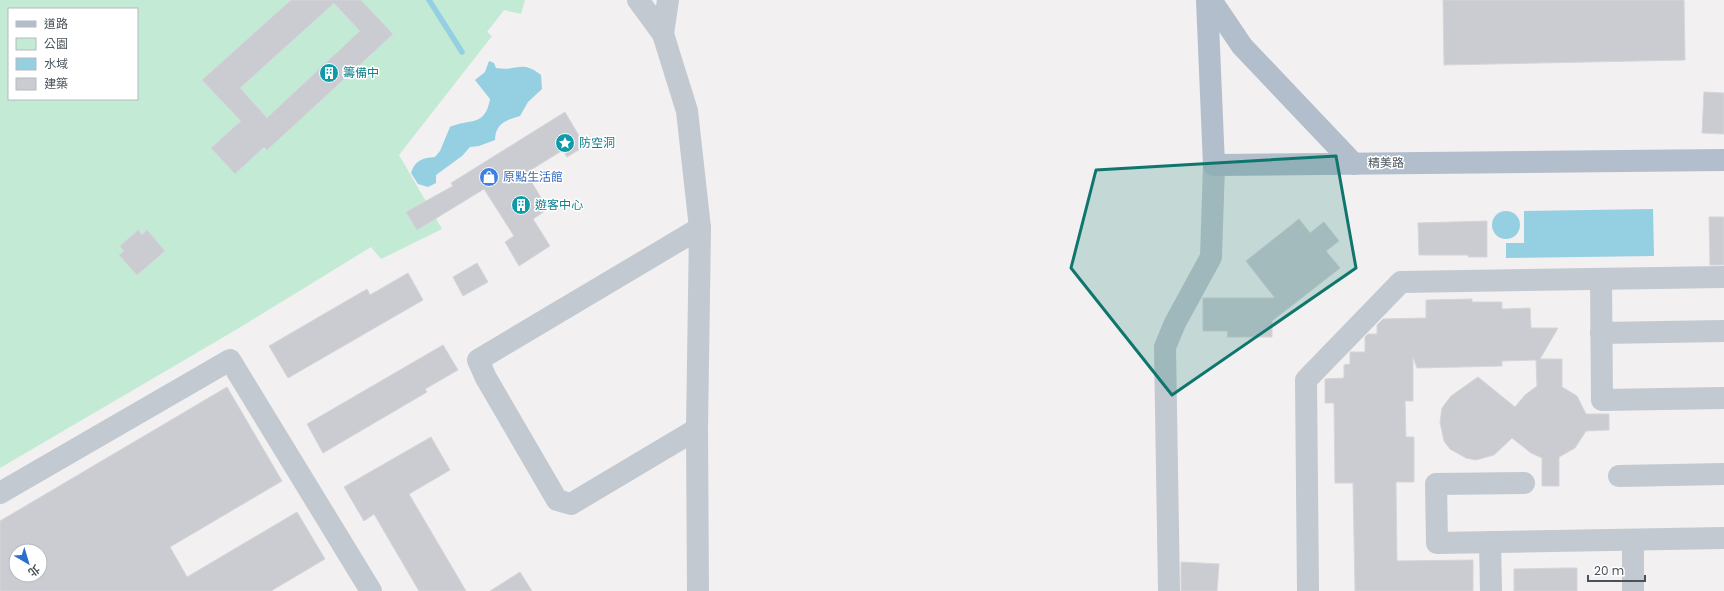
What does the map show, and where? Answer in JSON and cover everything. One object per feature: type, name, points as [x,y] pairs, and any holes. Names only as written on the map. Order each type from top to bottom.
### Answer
[{"type":"main road","points":[[1207,0],[1214,165]]},
{"type":"main road","points":[[1211,0],[1242,46],[1354,164]]},
{"type":"main road","name":"精美路","points":[[1214,165],[1724,160]]},
{"type":"street","points":[[638,0],[663,34],[687,111],[700,228],[697,429],[698,591]]},
{"type":"street","points":[[663,34],[668,0]]},
{"type":"street","points":[[1169,591],[1165,347],[1178,317],[1211,257],[1214,165]]},
{"type":"street","points":[[697,429],[571,504],[557,500],[486,378],[478,360],[700,228]]},
{"type":"street","points":[[1308,591],[1306,380],[1401,282],[1724,276]]},
{"type":"street","points":[[1601,279],[1602,400],[1724,398]]},
{"type":"street","points":[[1601,333],[1724,331]]},
{"type":"street","points":[[0,492],[230,360],[371,591]]},
{"type":"street","points":[[1619,476],[1724,474]]},
{"type":"street","points":[[1524,483],[1436,484],[1437,543],[1724,538]]},
{"type":"street","points":[[1633,540],[1633,591]]},
{"type":"street","points":[[1490,542],[1491,591]]},
{"type":"highlighted area","points":[[1336,156],[1356,268],[1172,395],[1071,268],[1096,170]]},
{"type":"green space","points":[[0,0],[525,0],[521,14],[504,10],[487,32],[492,36],[399,155],[442,229],[381,259],[371,247],[239,328],[0,468]]},
{"type":"water","points":[[489,61],[494,63],[496,68],[509,69],[524,67],[534,70],[541,75],[542,89],[528,102],[520,116],[510,119],[499,126],[495,140],[479,146],[470,147],[462,156],[436,175],[436,183],[428,187],[418,184],[411,173],[417,162],[435,157],[440,151],[450,127],[480,118],[488,108],[490,99],[475,80],[485,72]]},
{"type":"water","points":[[1653,209],[1654,256],[1506,258],[1506,243],[1524,243],[1524,211]]},
{"type":"water","points":[[1506,211],[1516,215],[1520,225],[1516,235],[1506,239],[1496,235],[1492,225],[1496,215]]},
{"type":"building","name":"籌備中","points":[[291,0],[361,0],[393,34],[267,150],[264,147],[235,174],[211,148],[241,121],[202,80]],"holes":[[[334,3],[360,31],[267,118],[240,88]]]},
{"type":"building","points":[[1443,0],[1684,0],[1685,60],[1444,65]]},
{"type":"building","points":[[1704,92],[1724,93],[1724,134],[1702,133]]},
{"type":"building","points":[[565,112],[585,146],[567,157],[563,150],[526,173],[548,209],[533,219],[550,246],[519,266],[505,242],[514,236],[484,189],[417,230],[406,212],[453,186],[451,183]]},
{"type":"building","points":[[1709,217],[1724,217],[1724,265],[1710,265]]},
{"type":"building","points":[[1299,219],[1310,233],[1324,222],[1339,241],[1326,251],[1340,268],[1272,321],[1272,337],[1227,337],[1228,331],[1203,331],[1203,298],[1275,298],[1246,261]]},
{"type":"building","points":[[1487,221],[1487,257],[1468,257],[1468,255],[1419,255],[1418,223]]},
{"type":"building","points":[[138,230],[142,235],[147,230],[165,251],[137,275],[119,255],[124,251],[120,246]]},
{"type":"building","points":[[477,263],[488,282],[463,296],[453,277]]},
{"type":"building","points":[[408,273],[423,300],[288,378],[269,346],[367,289],[370,295]]},
{"type":"building","points":[[1472,299],[1472,302],[1502,302],[1502,309],[1530,308],[1531,328],[1558,328],[1540,359],[1562,359],[1562,387],[1577,396],[1586,414],[1609,414],[1609,430],[1586,431],[1575,448],[1559,457],[1559,486],[1542,486],[1542,458],[1531,453],[1512,438],[1494,455],[1476,460],[1466,458],[1450,449],[1444,441],[1440,422],[1442,408],[1451,396],[1478,377],[1515,407],[1525,395],[1537,386],[1536,360],[1502,361],[1502,366],[1417,368],[1413,357],[1413,401],[1405,401],[1406,437],[1414,437],[1414,482],[1396,482],[1397,561],[1473,560],[1473,591],[1355,591],[1353,483],[1335,483],[1334,403],[1325,403],[1325,379],[1344,378],[1344,365],[1350,364],[1350,352],[1365,352],[1365,337],[1368,334],[1377,334],[1377,325],[1383,319],[1426,318],[1426,300]]},
{"type":"building","points":[[443,345],[458,370],[425,389],[427,392],[323,453],[307,424]]},
{"type":"building","points":[[227,387],[282,481],[170,547],[187,577],[297,512],[325,559],[271,591],[0,591],[0,521]]},
{"type":"building","points":[[431,437],[450,470],[409,494],[466,591],[419,591],[374,514],[364,521],[344,487]]},
{"type":"building","points":[[1181,562],[1219,564],[1217,591],[1181,591]]},
{"type":"building","points":[[1577,568],[1577,591],[1514,591],[1514,569]]},
{"type":"building","points":[[520,572],[532,591],[490,591]]},
{"type":"waterway","points":[[429,0],[462,52]]},
{"type":"place","name":"籌備中","points":[[329,73]]},
{"type":"place","name":"防空洞","points":[[565,143]]},
{"type":"place","name":"原點生活館","points":[[489,177]]},
{"type":"place","name":"遊客中心","points":[[521,205]]}]
